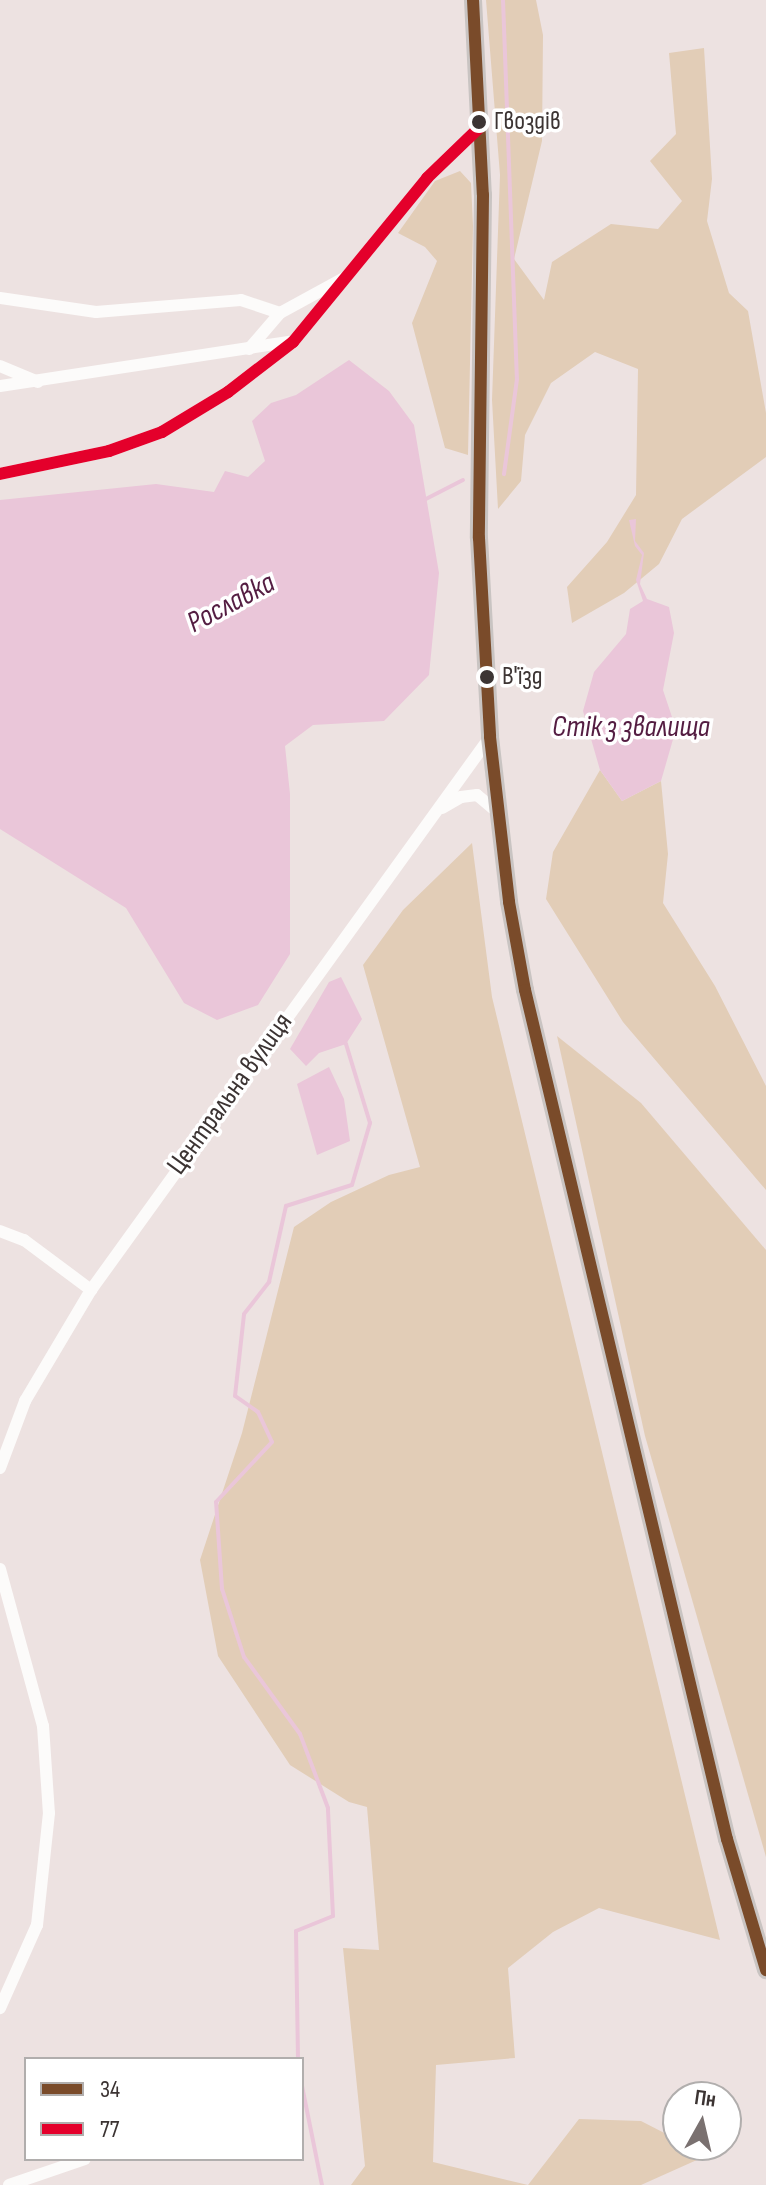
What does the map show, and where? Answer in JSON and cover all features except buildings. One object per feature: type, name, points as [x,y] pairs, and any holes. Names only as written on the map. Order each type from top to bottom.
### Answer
[{"type":"main road","points":[[473,0],[480,127],[479,538],[490,737],[525,990],[727,1839],[766,1970]]},
{"type":"street","points":[[0,474],[109,451],[162,432],[293,342],[353,273],[427,178],[480,127]]},
{"type":"street","points":[[249,349],[280,313],[353,273]]},
{"type":"street","points":[[0,298],[96,312],[241,300],[280,313]]},
{"type":"street","points":[[0,386],[41,383],[293,342]]},
{"type":"street","points":[[0,366],[41,383]]},
{"type":"street","name":"Центральна вулиця","points":[[0,1468],[25,1401],[91,1290],[490,737]]},
{"type":"street","points":[[435,812],[461,797],[477,795],[489,801],[499,815]]},
{"type":"street","points":[[0,1231],[24,1240],[91,1290]]},
{"type":"street","points":[[0,1569],[43,1726],[49,1813],[37,1925],[0,2008]]},
{"type":"street","points":[[9,2185],[79,2161]]},
{"type":"shaded area","points":[[486,0],[536,0],[543,35],[542,141],[514,259],[544,300],[552,262],[611,224],[658,229],[682,201],[650,161],[676,134],[669,53],[704,48],[712,179],[707,221],[729,293],[748,311],[766,413],[766,457],[682,519],[659,564],[624,593],[572,623],[567,587],[607,542],[636,495],[638,369],[595,352],[551,383],[525,435],[521,481],[498,509],[492,400],[500,175]]},
{"type":"shaded area","points":[[460,171],[471,183],[473,226],[468,455],[445,448],[412,323],[437,261],[425,247],[398,233],[435,181]]},
{"type":"shaded area","points":[[600,770],[622,801],[661,781],[668,854],[663,903],[715,986],[766,1086],[766,1190],[623,1022],[546,899],[553,852]]},
{"type":"shaded area","points":[[472,843],[492,997],[720,1940],[599,1908],[553,1932],[508,1968],[515,2058],[436,2065],[433,2162],[528,2185],[351,2185],[365,2166],[343,1948],[379,1950],[367,1807],[349,1802],[290,1765],[218,1656],[200,1560],[242,1433],[294,1227],[331,1202],[389,1175],[420,1167],[363,965],[403,910]]},
{"type":"shaded area","points":[[557,1036],[641,1103],[766,1250],[766,1857],[645,1436]]},
{"type":"shaded area","points":[[579,2119],[641,2121],[662,2132],[662,2161],[695,2161],[641,2185],[528,2185]]},
{"type":"water","points":[[349,360],[389,391],[414,425],[439,573],[429,675],[384,721],[313,725],[285,746],[290,794],[290,954],[258,1005],[217,1020],[184,1003],[126,908],[0,829],[0,500],[156,484],[214,492],[225,471],[248,477],[265,461],[252,421],[271,403],[296,395]]},
{"type":"water","name":"Стік з звалища","points":[[636,519],[635,541],[644,553],[640,584],[647,599],[669,607],[674,633],[663,690],[676,729],[661,781],[622,801],[600,770],[583,711],[594,672],[626,634],[630,609],[643,601],[636,580],[642,555],[635,546],[629,520]]},
{"type":"water","points":[[341,977],[362,1019],[346,1044],[319,1053],[306,1066],[290,1049],[329,982]]},
{"type":"water","points":[[329,1067],[344,1099],[350,1141],[317,1155],[297,1084]]},
{"type":"waterway","name":"Рославка","points":[[503,0],[517,379],[504,474]]},
{"type":"waterway","name":"Рославка","points":[[422,501],[463,480]]},
{"type":"waterway","points":[[298,2057],[296,1931],[333,1916],[328,1808],[300,1734],[244,1657],[222,1589],[216,1502],[272,1442],[258,1412],[235,1396],[244,1314],[269,1282],[286,1206],[352,1185],[370,1123],[346,1044]]},
{"type":"waterway","points":[[304,2096],[322,2185]]},
{"type":"transit line","name":"34","points":[[473,0],[483,195],[479,538],[490,737],[509,902],[525,990],[727,1839],[766,1970]]},
{"type":"transit line","name":"77","points":[[0,474],[109,451],[162,432],[228,392],[293,342],[427,178],[480,127]]},
{"type":"place","name":"Гвоздів","points":[[479,122]]},
{"type":"place","name":"В'їзд","points":[[487,677]]}]
